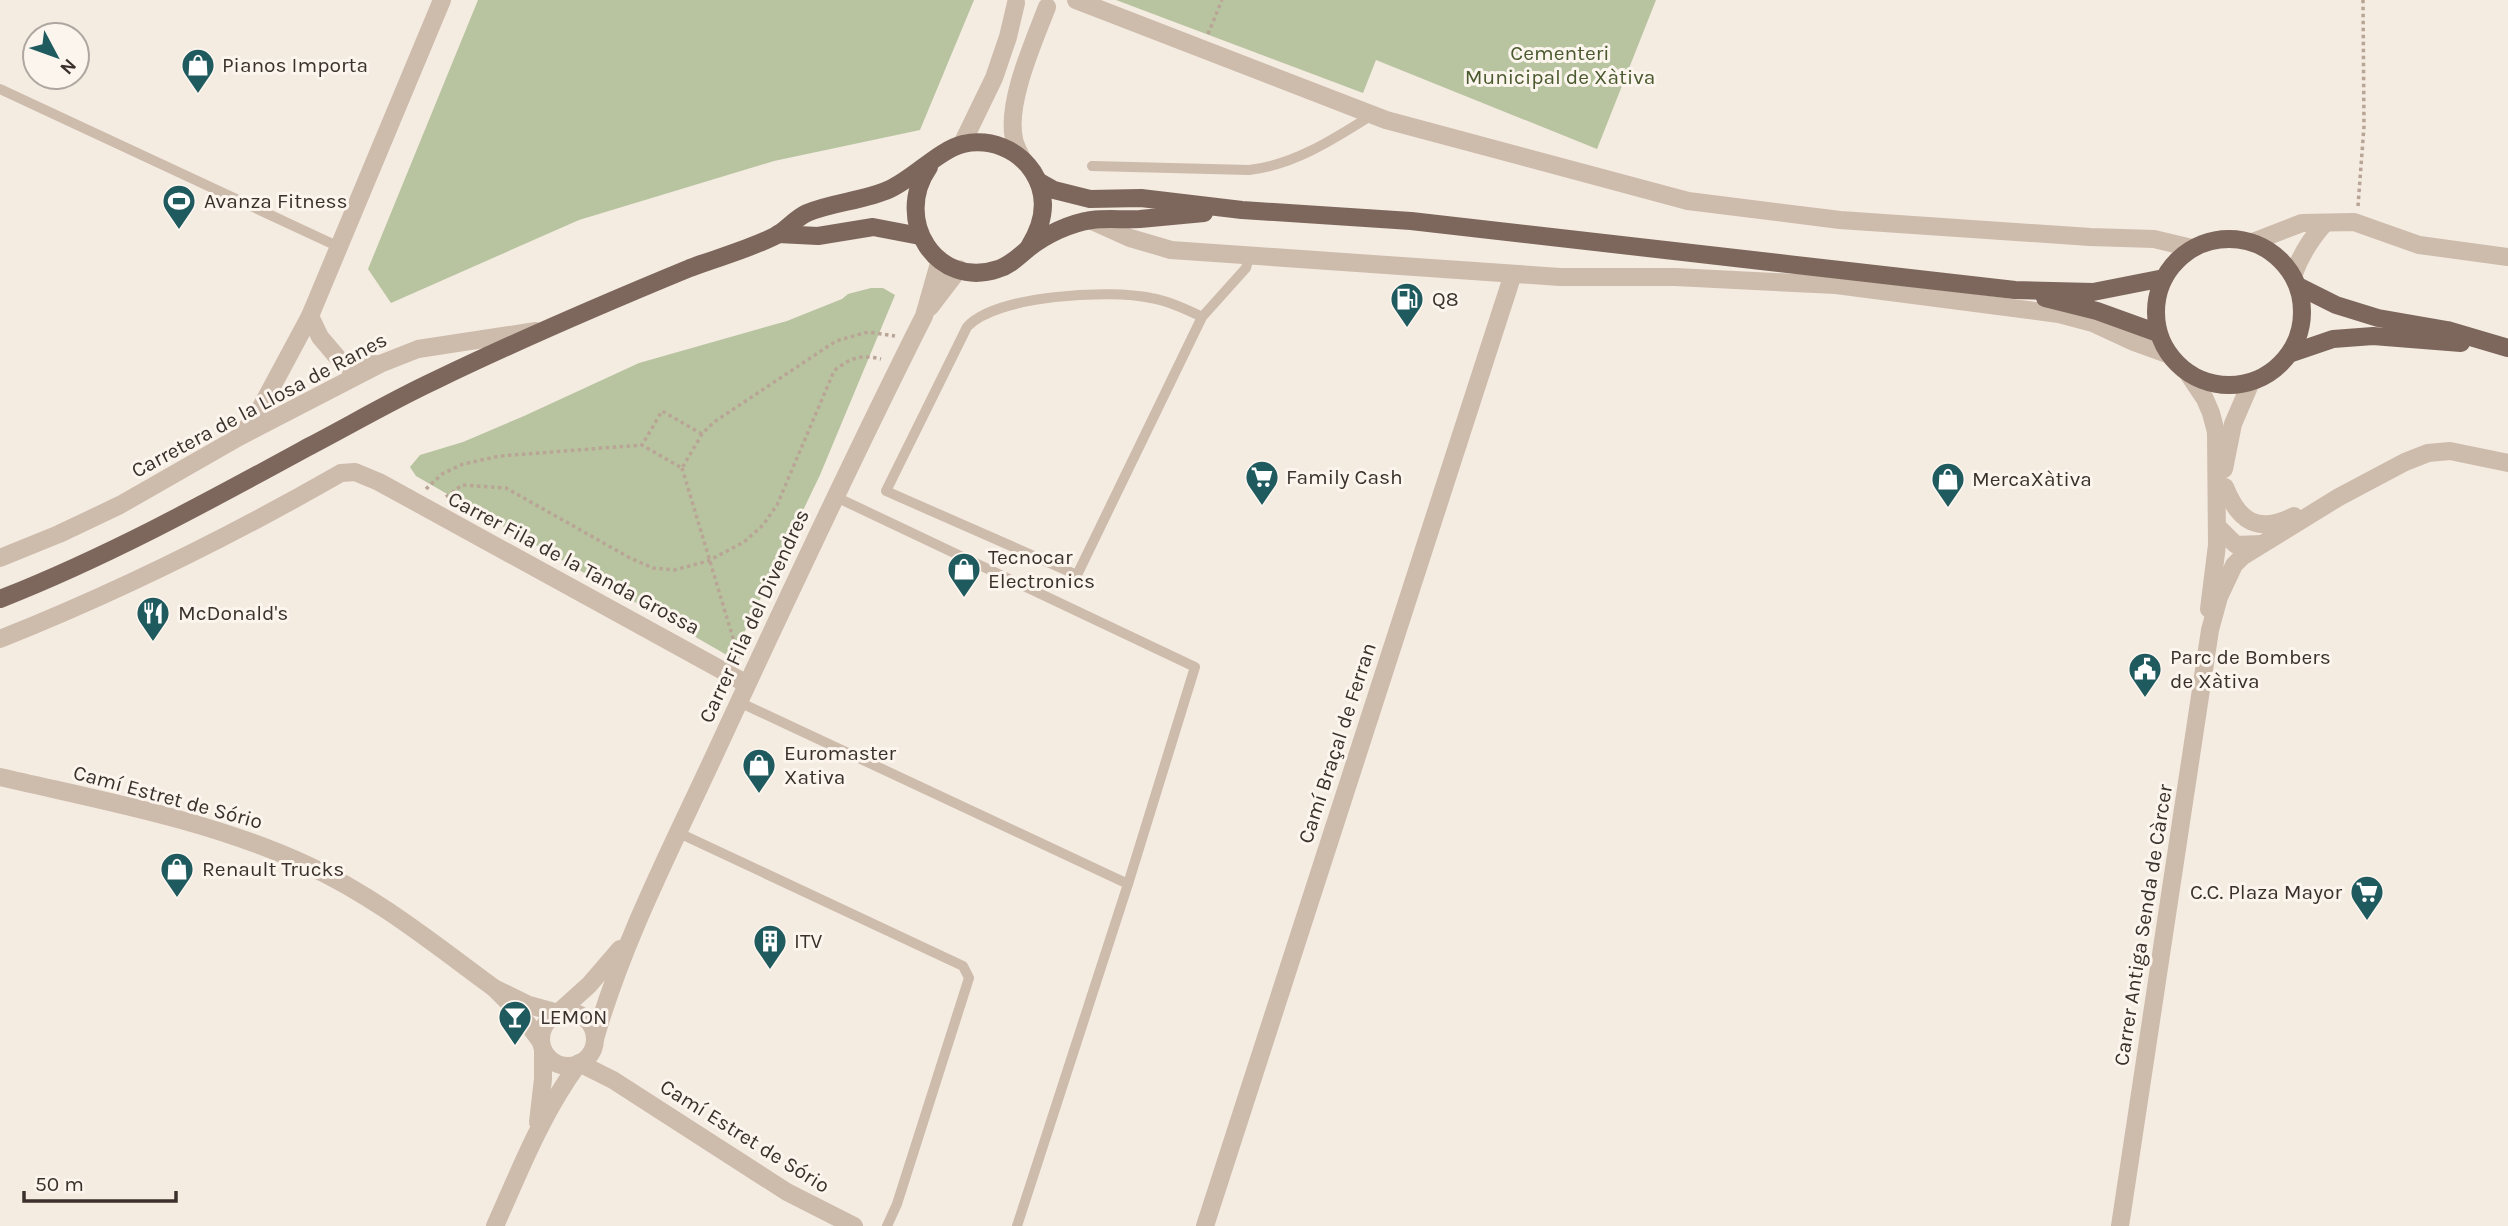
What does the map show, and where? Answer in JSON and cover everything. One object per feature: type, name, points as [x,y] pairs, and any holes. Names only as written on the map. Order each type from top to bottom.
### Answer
[{"type":"main road","points":[[0,599],[129,541],[432,381],[690,268],[778,234],[804,214],[890,190],[945,152],[962,145],[984,142],[1004,147],[1022,159],[1038,181],[1043,198],[1043,216],[1029,247]]},
{"type":"main road","points":[[930,164],[916,191],[915,222],[920,236],[940,260],[959,269],[978,272],[998,270],[1054,232],[1090,220],[1139,219],[1242,210]]},
{"type":"main road","points":[[1038,181],[1054,190],[1090,199],[1142,198],[1242,210],[1411,222],[2015,290],[2093,292],[2164,278]]},
{"type":"main road","points":[[778,234],[818,236],[873,227],[920,236]]},
{"type":"main road","points":[[2295,281],[2302,309],[2299,332],[2289,354],[2272,371],[2251,382],[2230,385],[2207,382],[2187,372],[2170,355],[2158,333],[2157,305],[2164,278],[2176,261],[2192,248],[2211,241],[2232,238],[2253,242],[2276,256],[2295,281],[2336,305],[2378,318],[2447,330],[2501,347]]},
{"type":"main road","points":[[2015,290],[2097,311],[2158,333]]},
{"type":"main road","points":[[2289,354],[2333,340],[2373,336],[2501,347]]},
{"type":"street","points":[[239,437],[259,411],[310,316],[442,0]]},
{"type":"street","points":[[1076,0],[1379,117],[1688,201],[1840,220],[2154,239],[2192,248]]},
{"type":"street","points":[[962,145],[995,78],[1008,37],[1015,1],[1031,11],[1051,4]]},
{"type":"street","points":[[1022,159],[1014,138],[1013,113],[1022,78],[1051,4]]},
{"type":"street","points":[[1090,220],[1130,238],[1171,250],[1513,274],[1836,285],[2015,307],[2093,323],[2170,355]]},
{"type":"street","points":[[2253,242],[2302,223],[2354,222],[2419,245],[2508,257]]},
{"type":"street","points":[[2295,281],[2299,260],[2324,224]]},
{"type":"street","name":"Carrer Fila del Divendres","points":[[924,316],[940,260]]},
{"type":"street","name":"Carrer Fila del Divendres","points":[[594,1044],[607,995],[629,938],[747,684],[912,339],[924,316],[959,269]]},
{"type":"street","name":"Camí Braçal de Ferran","points":[[1205,1226],[1513,274]]},
{"type":"street","points":[[310,316],[320,337],[343,364],[380,364]]},
{"type":"street","name":"Carretera de la Llosa de Ranes","points":[[0,558],[120,505],[239,437],[380,364],[418,349],[550,328]]},
{"type":"street","points":[[2187,372],[2205,399],[2216,432],[2222,530],[2208,603],[2210,630]]},
{"type":"street","points":[[2220,597],[2224,459],[2233,424],[2251,382]]},
{"type":"street","points":[[2210,630],[2234,565],[2243,556],[2339,497],[2404,462],[2428,453],[2450,451],[2508,463]]},
{"type":"street","name":"Carrer Fila de la Tanda Grossa","points":[[0,639],[104,595],[234,533],[341,473],[355,472],[379,482],[747,684]]},
{"type":"street","points":[[2225,486],[2231,503],[2239,513],[2249,522],[2263,524],[2281,522],[2339,497]]},
{"type":"street","points":[[2222,530],[2236,545],[2263,544]]},
{"type":"street","name":"Carrer Antiga Senda de Càrcer","points":[[2120,1226],[2210,630]]},
{"type":"street","name":"Camí Estret de Sório","points":[[0,777],[237,836],[310,866],[391,913],[494,988],[521,1015],[542,1046]]},
{"type":"street","name":"Carrer Fila del Divendres","points":[[558,1013],[589,985],[629,938]]},
{"type":"street","name":"Camí Estret de Sório","points":[[494,988],[529,1005],[558,1013]]},
{"type":"street","points":[[538,1129],[543,1079],[542,1046],[544,1025],[558,1013],[566,1011],[583,1016],[590,1023],[594,1044],[579,1063],[571,1066],[555,1063],[542,1046]]},
{"type":"street","name":"Camí Estret de Sório","points":[[594,1044],[614,1080]]},
{"type":"street","points":[[495,1226],[538,1129],[562,1086],[579,1063]]},
{"type":"street","name":"Camí Estret de Sório","points":[[579,1063],[614,1080],[776,1185],[854,1226]]},
{"type":"lane","points":[[0,89],[339,247]]},
{"type":"lane","points":[[1092,166],[1249,170],[1273,167],[1379,117]]},
{"type":"lane","points":[[1202,317],[1169,302],[1149,297],[1104,296],[1027,300],[975,319],[967,327],[886,491],[1077,575],[1202,317],[1246,268],[1250,254]]},
{"type":"lane","points":[[836,497],[1195,667],[1017,1226]]},
{"type":"lane","points":[[739,702],[1128,884]]},
{"type":"lane","points":[[679,833],[962,966],[969,978],[897,1204],[887,1226]]},
{"type":"path","points":[[1202,49],[1222,0]]},
{"type":"path","points":[[2354,222],[2358,207],[2364,126],[2362,0]]},
{"type":"path","points":[[682,468],[702,434],[714,422],[836,341],[868,332],[912,339]]},
{"type":"path","points":[[424,507],[461,485],[506,488],[653,568],[674,570],[708,561],[744,542],[763,525],[777,505],[834,371],[848,360],[864,355],[899,366]]},
{"type":"path","points":[[642,444],[662,411],[702,434]]},
{"type":"path","points":[[424,507],[442,474],[463,464],[500,456],[642,444],[682,468],[747,684]]},
{"type":"green space","points":[[478,0],[974,0],[920,130],[774,161],[579,220],[391,303],[368,269]]},
{"type":"green space","name":"Cementeri Municipal de Xàtiva","points":[[1116,0],[1656,0],[1597,149],[1376,60],[1363,93]]},
{"type":"green space","points":[[883,288],[895,295],[820,475],[732,658],[416,476],[410,467],[420,455],[463,442],[639,363],[787,321],[842,299],[848,294]]},
{"type":"place","name":"Pianos Importa","points":[[198,95]]},
{"type":"place","name":"Avanza Fitness","points":[[179,231]]},
{"type":"place","name":"Q8","points":[[1407,329]]},
{"type":"place","name":"Family Cash","points":[[1262,507]]},
{"type":"place","name":"MercaXàtiva","points":[[1948,509]]},
{"type":"place","name":"Tecnocar Electronics","points":[[964,599]]},
{"type":"place","name":"McDonald's","points":[[153,643]]},
{"type":"place","name":"Parc de Bombers de Xàtiva","points":[[2145,699]]},
{"type":"place","name":"Euromaster Xativa","points":[[759,795]]},
{"type":"place","name":"Renault Trucks","points":[[177,899]]},
{"type":"place","name":"C.C. Plaza Mayor","points":[[2367,922]]},
{"type":"place","name":"ITV","points":[[770,971]]},
{"type":"place","name":"LEMON","points":[[515,1047]]}]
